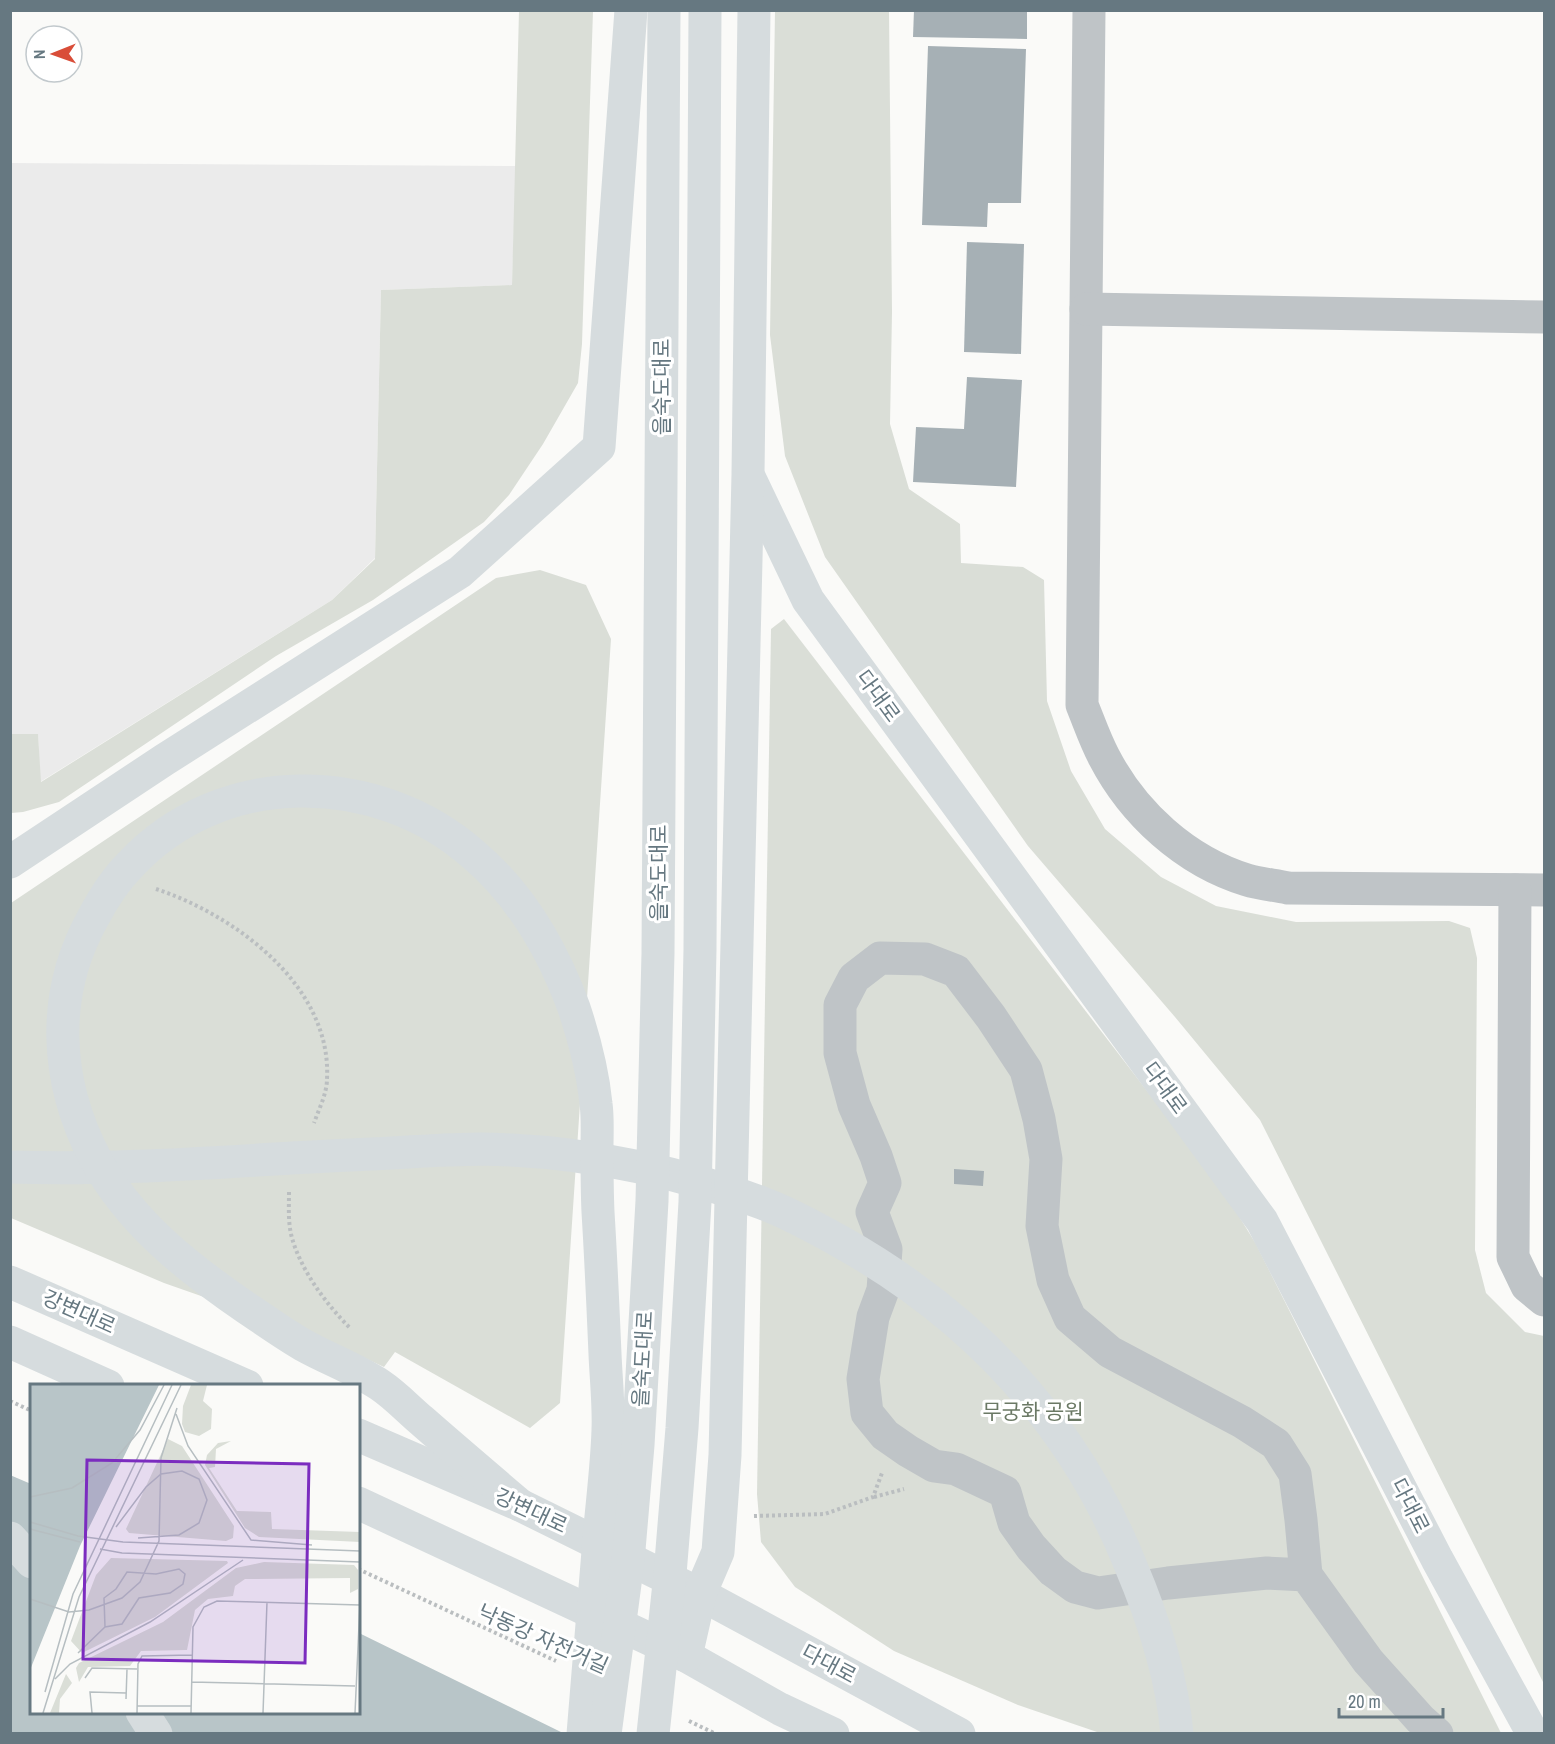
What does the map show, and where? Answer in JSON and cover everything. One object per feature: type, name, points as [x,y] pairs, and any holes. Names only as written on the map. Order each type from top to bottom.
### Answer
[{"type":"main road","points":[[10,862],[164,760],[460,572],[600,447],[631,10]]},
{"type":"main road","points":[[686,1656],[700,1594],[718,1552],[724,1455],[748,474],[754,10]]},
{"type":"main road","name":"을숙도대로","points":[[653,1734],[670,1574],[682,1428],[695,1202],[700,949],[705,13]]},
{"type":"main road","name":"을숙도대로","points":[[605,1734],[628,1561],[638,1445],[652,1201],[658,953],[664,14]]},
{"type":"main road","name":"다대로","points":[[748,474],[808,600],[1262,1221],[1437,1559],[1533,1734]]},
{"type":"main road","points":[[520,1505],[380,1385],[300,1344],[200,1276],[161,1243],[121,1199],[95,1157],[76,1115],[62,1051],[63,1020],[66,992],[73,962],[84,934],[116,881],[132,862],[174,829],[224,803],[272,793],[318,790],[363,796],[392,805],[426,821],[449,835],[474,855],[517,901],[558,969],[576,1013],[597,1105],[597,1175],[609,1426],[583,1734]]},
{"type":"main road","points":[[10,1167],[94,1168],[438,1151],[511,1150],[621,1162],[696,1181],[773,1208],[819,1230],[872,1259],[945,1312],[1007,1369],[1040,1407],[1070,1448],[1115,1527],[1149,1609],[1174,1702],[1177,1734]]},
{"type":"main road","name":"강변대로","points":[[10,1282],[242,1384]]},
{"type":"main road","points":[[10,1342],[104,1384]]},
{"type":"main road","name":"강변대로","points":[[360,1435],[520,1505],[700,1594]]},
{"type":"main road","points":[[360,1504],[686,1656],[780,1709],[833,1734]]},
{"type":"main road","points":[[10,1538],[30,1560]]},
{"type":"main road","name":"다대로","points":[[700,1594],[959,1734]]},
{"type":"main road","points":[[143,1714],[156,1734]]},
{"type":"street","points":[[1089,10],[1082,705],[1103,756],[1135,806],[1170,838],[1207,863],[1247,880],[1288,888],[1530,890],[1513,1257],[1527,1286],[1545,1300]]},
{"type":"street","points":[[1086,309],[1545,317]]},
{"type":"street","points":[[1306,1575],[1267,1573],[1098,1593],[1076,1587],[1053,1571],[1030,1547],[1014,1523],[1005,1492],[956,1469],[934,1466],[891,1440],[867,1413],[863,1379],[873,1317],[883,1290],[886,1249],[872,1212],[885,1183],[854,1105],[840,1053],[840,1005],[854,978],[880,958],[926,959],[956,971],[991,1017],[1026,1070],[1039,1119],[1046,1159],[1042,1226],[1053,1280],[1070,1318],[1110,1352],[1242,1422],[1276,1444],[1295,1474],[1306,1575],[1368,1661],[1420,1719],[1437,1734]]},
{"type":"path","points":[[147,885],[172,894],[236,927],[260,946],[301,991],[315,1017],[327,1054],[327,1081],[313,1126]]},
{"type":"path","points":[[291,1185],[289,1221],[295,1247],[324,1298],[353,1331]]},
{"type":"path","points":[[10,1401],[30,1410]]},
{"type":"path","points":[[748,1516],[825,1514],[873,1497],[891,1440]]},
{"type":"path","name":"낙동강 자전거길","points":[[360,1570],[566,1666]]},
{"type":"path","points":[[684,1719],[716,1734]]},
{"type":"shaded area","points":[[10,163],[516,166],[512,285],[381,290],[375,558],[332,600],[40,782],[38,734],[10,734]]},
{"type":"shaded area","points":[[10,1475],[30,1484],[30,1714],[360,1714],[360,1633],[563,1733],[11,1733]]},
{"type":"green space","points":[[519,11],[593,11],[582,344],[578,383],[543,444],[509,495],[484,522],[373,600],[276,656],[59,802],[11,813],[11,734],[38,734],[41,782],[332,600],[375,559],[381,290],[512,285]]},
{"type":"green space","points":[[775,11],[889,11],[892,312],[890,424],[909,489],[960,524],[961,563],[1023,567],[1044,580],[1047,701],[1071,771],[1105,829],[1161,877],[1216,906],[1296,922],[1449,921],[1470,928],[1477,958],[1475,1250],[1486,1293],[1525,1332],[1544,1336],[1544,1684],[1260,1120],[1028,846],[825,557],[785,456],[770,335]]},
{"type":"green space","points":[[540,570],[586,585],[611,639],[560,1403],[530,1428],[395,1352],[384,1367],[326,1340],[164,1283],[11,1218],[11,903],[496,578]]},
{"type":"green space","name":"무궁화 공원","points":[[784,619],[1221,1187],[1256,1244],[1501,1733],[1100,1733],[1018,1705],[894,1651],[795,1587],[761,1542],[757,1494],[771,629]]},
{"type":"building","points":[[914,10],[1027,10],[1027,39],[913,37]]},
{"type":"building","points":[[928,46],[1026,49],[1021,203],[988,203],[987,227],[922,225]]},
{"type":"building","points":[[967,242],[1024,244],[1021,354],[964,352]]},
{"type":"building","points":[[967,377],[1022,380],[1016,487],[913,482],[916,427],[964,429]]},
{"type":"building","points":[[954,1169],[984,1171],[983,1186],[954,1184]]}]
